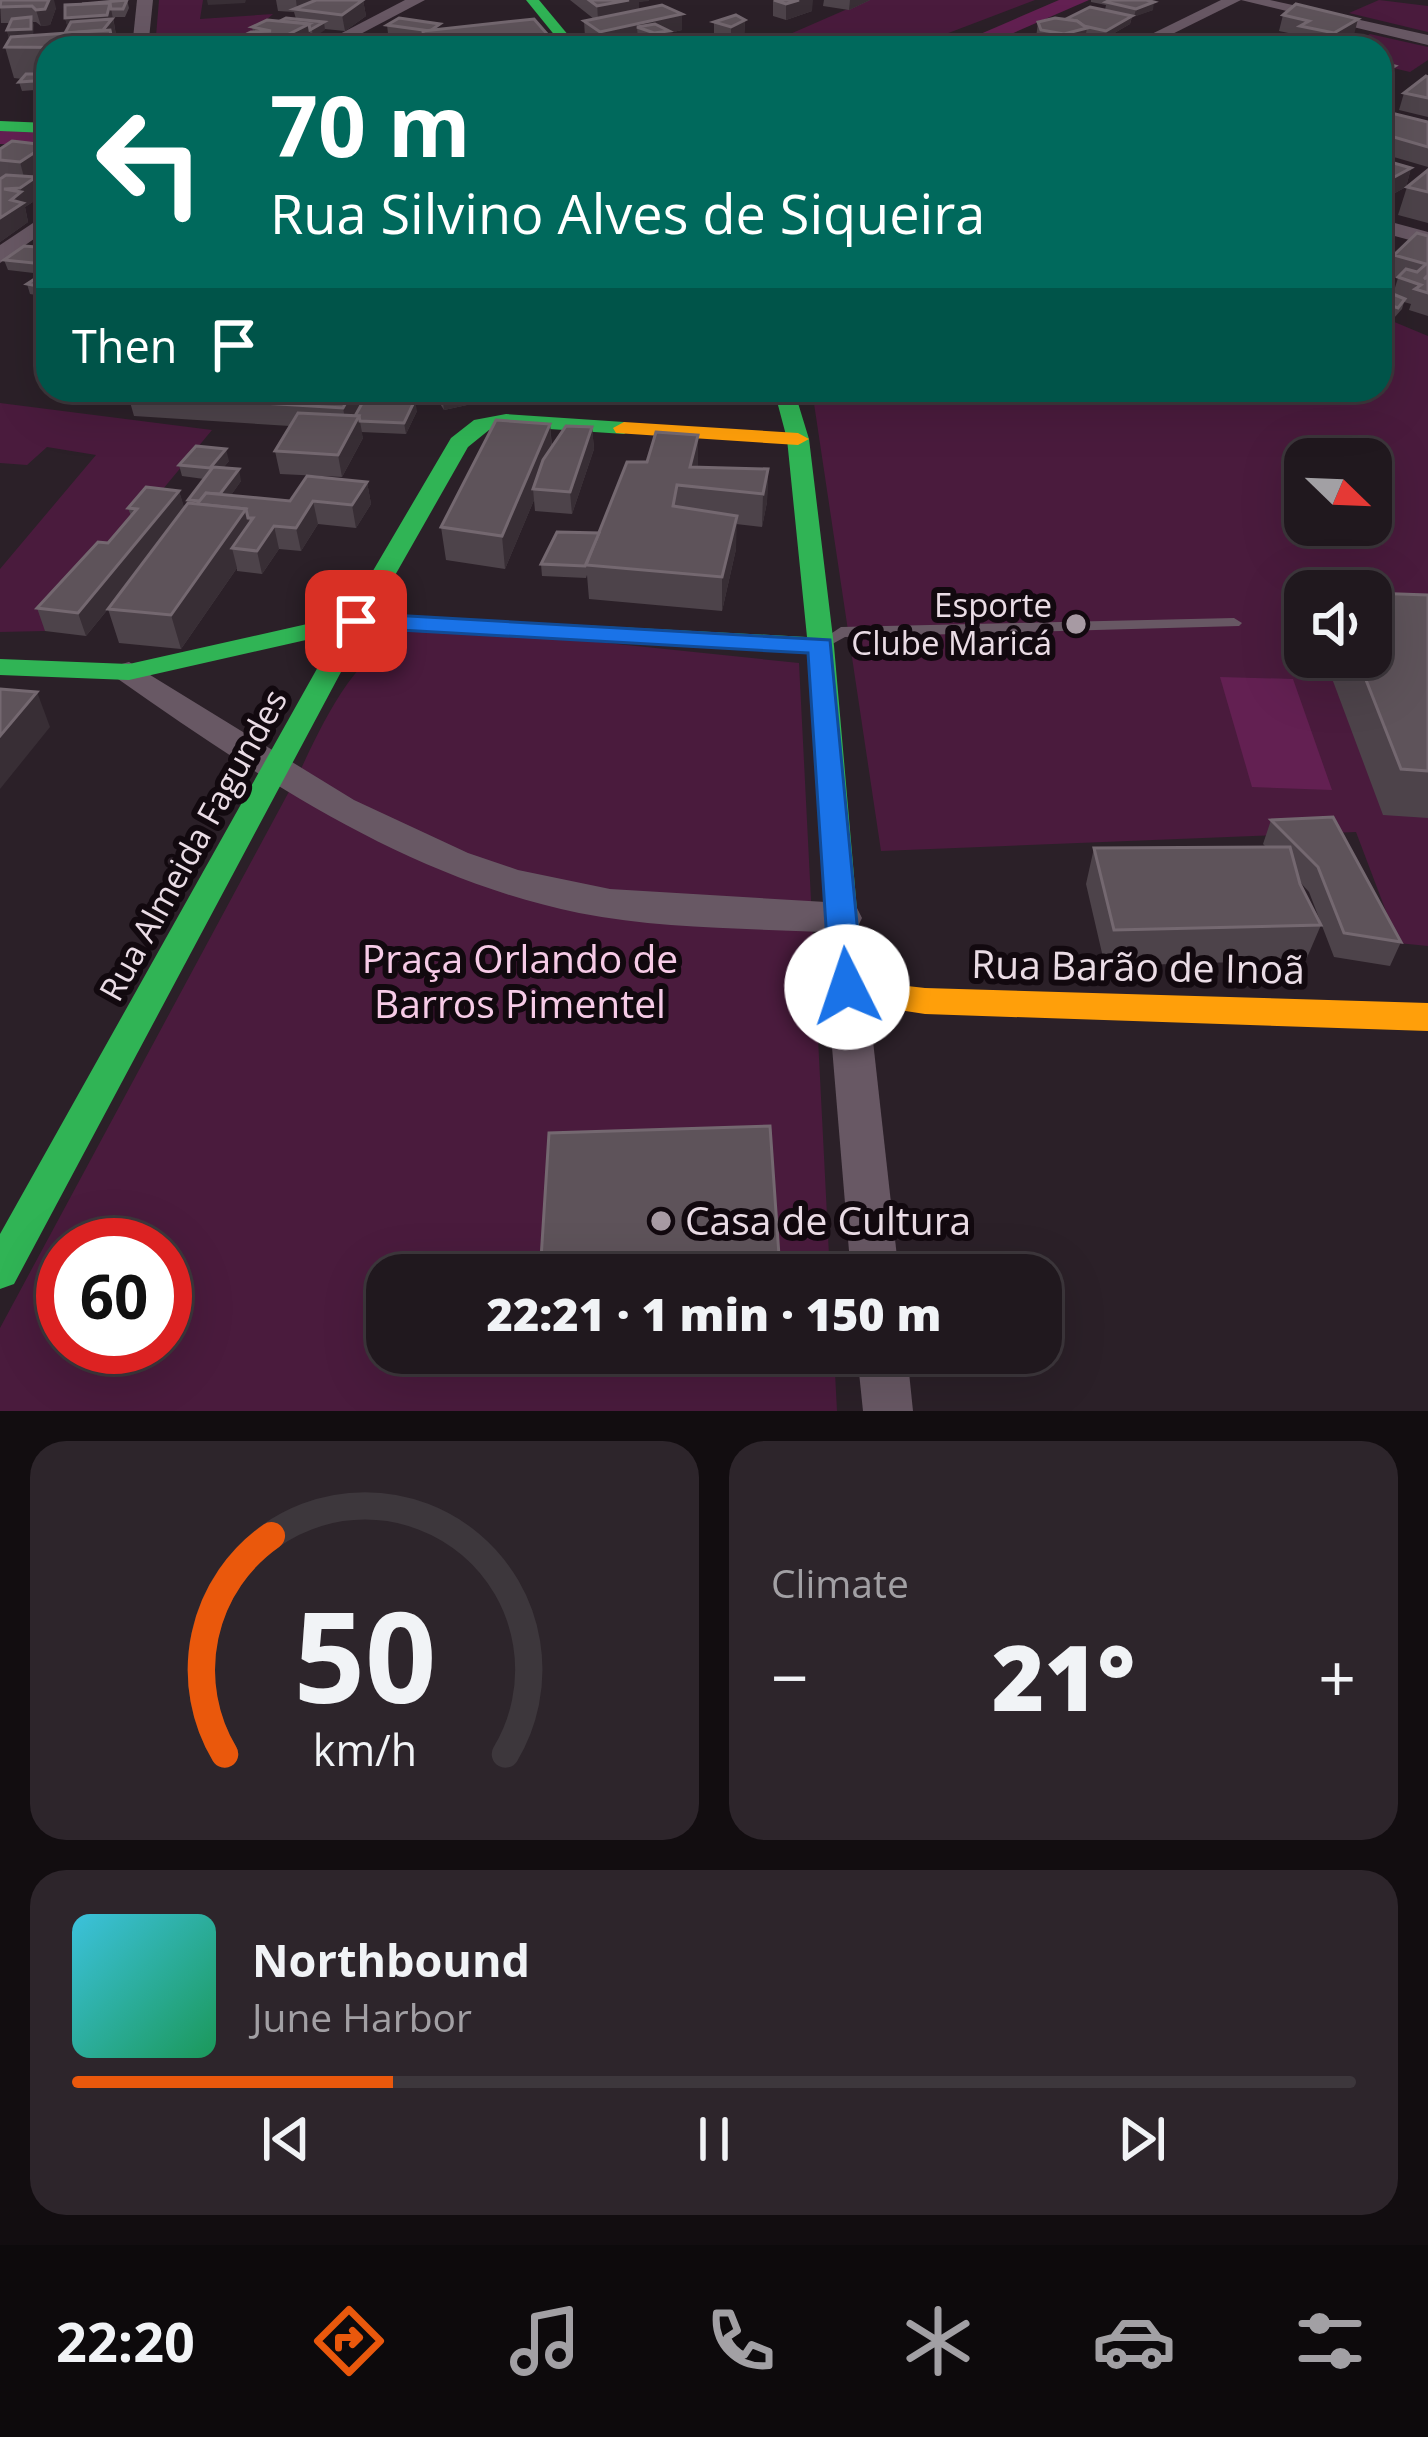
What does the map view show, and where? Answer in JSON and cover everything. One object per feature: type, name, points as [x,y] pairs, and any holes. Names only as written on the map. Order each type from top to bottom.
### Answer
[{"type":"main road","points":[[532,0],[562,36]]},
{"type":"main road","points":[[0,126],[36,128]]},
{"type":"main road","points":[[0,144],[36,145]]},
{"type":"main road","points":[[787,402],[798,439],[821,646],[847,987]]},
{"type":"main road","name":"Rua Almeida Fagundes","points":[[0,1271],[459,442],[482,425],[535,420],[798,439]]},
{"type":"main road","points":[[0,667],[129,672],[356,621],[821,646]]},
{"type":"main road","name":"Rua Barão de Inoã","points":[[847,987],[869,995],[926,1001],[1428,1017]]},
{"type":"street","points":[[141,36],[145,0]]},
{"type":"street","points":[[345,36],[417,0]]},
{"type":"street","points":[[1156,36],[1233,0]]},
{"type":"street","points":[[1250,0],[1428,40]]},
{"type":"street","points":[[0,256],[36,228]]},
{"type":"street","points":[[1392,228],[1428,239]]},
{"type":"street","points":[[129,672],[275,772],[410,847],[498,879],[636,906],[842,918]]},
{"type":"street","points":[[847,987],[873,1254]]},
{"type":"street","points":[[884,1374],[888,1411]]},
{"type":"lane","points":[[821,646],[841,632],[1234,623]]},
{"type":"green space","points":[[159,0],[203,0],[200,19],[273,14],[248,36],[156,36]]},
{"type":"green space","points":[[868,0],[1035,0],[940,36],[785,36]]},
{"type":"green space","points":[[1379,0],[1428,6],[1428,32],[1349,13]]},
{"type":"green space","points":[[1392,39],[1428,47],[1428,60],[1410,72],[1392,68]]},
{"type":"green space","name":"Esporte Clube Maricá","points":[[1392,321],[1428,336],[1428,946],[1398,943],[1356,832],[881,851],[814,402],[1392,402]]},
{"type":"green space","points":[[0,403],[212,430],[45,631],[0,632],[0,569],[96,455],[47,447],[27,465],[0,463]]},
{"type":"green space","name":"Praça Orlando de Barros Pimentel","points":[[415,623],[799,663],[829,1254],[366,1254],[366,1374],[835,1374],[837,1411],[0,1411],[0,1328],[36,1261],[36,1374],[192,1374],[192,1218],[59,1218],[332,708],[375,652]]},
{"type":"shaded area","points":[[1220,677],[1293,679],[1332,790],[1252,787]]},
{"type":"building","points":[[1,0],[49,0],[45,9],[36,10],[32,6],[0,7]]},
{"type":"building","points":[[127,0],[123,9],[111,9],[110,3],[82,4]]},
{"type":"building","points":[[316,0],[363,0],[342,15],[294,9]]},
{"type":"building","points":[[589,0],[629,0],[597,6]]},
{"type":"building","points":[[1106,2],[1154,2],[1136,9]]},
{"type":"building","points":[[110,3],[107,15],[65,18],[65,5]]},
{"type":"building","points":[[1296,4],[1358,19],[1334,33],[1300,26],[1309,21],[1283,15]]},
{"type":"building","points":[[662,5],[682,14],[600,32],[584,21]]},
{"type":"building","points":[[1090,7],[1132,16],[1106,31],[1066,19]]},
{"type":"building","points":[[736,15],[745,20],[731,27],[714,22]]},
{"type":"building","points":[[31,17],[31,29],[7,30],[12,19]]},
{"type":"building","points":[[399,18],[440,24],[430,31],[387,25]]},
{"type":"building","points":[[112,19],[103,30],[65,33],[71,22]]},
{"type":"building","points":[[534,19],[548,35],[424,36],[423,31]]},
{"type":"building","points":[[267,20],[309,24],[285,36],[242,36],[271,31],[252,27]]},
{"type":"building","points":[[280,21],[324,22],[310,30],[309,24]]},
{"type":"building","points":[[1077,21],[1087,28],[1064,34],[1041,30],[1038,22]]},
{"type":"building","points":[[655,24],[669,31],[654,33],[637,27]]},
{"type":"building","points":[[110,30],[111,36],[36,36],[36,47],[5,47],[11,37]]},
{"type":"building","points":[[26,74],[36,74],[36,81],[19,82]]},
{"type":"building","points":[[1426,76],[1428,98],[1404,93]]},
{"type":"building","points":[[1392,113],[1428,122],[1428,147],[1392,136]]},
{"type":"building","points":[[12,141],[36,144],[36,152],[20,162],[0,160],[0,149]]},
{"type":"building","points":[[1392,162],[1411,168],[1392,178]]},
{"type":"building","points":[[1428,170],[1428,192],[1407,187]]},
{"type":"building","points":[[6,175],[36,177],[20,188],[4,189],[21,192],[11,200],[23,203],[0,218],[0,179]]},
{"type":"building","points":[[1417,233],[1428,236],[1428,275],[1424,279],[1428,277],[1428,293],[1415,289],[1421,285],[1398,277],[1406,269],[1417,272],[1426,264],[1394,255]]},
{"type":"building","points":[[24,246],[36,247],[36,263],[4,260]]},
{"type":"building","points":[[1392,294],[1405,299],[1398,308],[1392,306]]},
{"type":"building","points":[[244,402],[346,402],[343,408]]},
{"type":"building","points":[[363,402],[414,402],[404,423],[360,421],[355,416]]},
{"type":"building","points":[[298,413],[359,416],[338,455],[275,451]]},
{"type":"building","points":[[496,420],[550,424],[502,536],[441,527]]},
{"type":"building","points":[[566,426],[592,427],[570,492],[533,489],[543,460]]},
{"type":"building","points":[[656,432],[698,435],[690,467],[768,469],[763,494],[677,485],[673,506],[737,516],[722,577],[586,565],[627,462],[647,462]]},
{"type":"building","points":[[196,446],[226,449],[210,468],[179,465]]},
{"type":"building","points":[[213,467],[239,469],[220,494],[188,500]]},
{"type":"building","points":[[307,476],[367,482],[352,505],[313,501],[296,528],[274,526],[257,551],[232,548],[253,518],[248,518],[246,509],[197,504],[206,493],[290,501]]},
{"type":"building","points":[[146,487],[179,491],[78,613],[37,608],[98,542],[108,543],[137,509],[128,508]]},
{"type":"building","points":[[188,503],[246,509],[171,615],[108,609]]},
{"type":"building","points":[[557,532],[599,533],[585,566],[541,564]]},
{"type":"building","points":[[1392,594],[1428,595],[1428,771],[1401,769],[1365,678],[1392,678]]},
{"type":"building","points":[[0,689],[37,692],[0,736]]},
{"type":"building","points":[[1333,817],[1401,942],[1344,933],[1318,867],[1271,820]]},
{"type":"building","points":[[1290,847],[1300,884],[1321,925],[1114,930],[1094,848]]},
{"type":"building","name":"Casa de Cultura","points":[[770,1126],[779,1254],[541,1254],[549,1133]]},
{"type":"waterway","points":[[989,36],[1078,0]]},
{"type":"waterway","points":[[0,136],[36,138]]},
{"type":"traffic: fast","points":[[532,0],[562,36]]},
{"type":"traffic: fast","points":[[0,126],[36,128]]},
{"type":"traffic: fast","points":[[787,402],[798,439],[821,646]]},
{"type":"traffic: fast","points":[[0,1271],[356,621],[459,443],[482,425],[506,420],[624,428]]},
{"type":"traffic: fast","points":[[0,667],[129,672],[356,621],[821,646],[847,987],[872,995]]},
{"type":"traffic: slow","points":[[624,428],[798,439]]},
{"type":"traffic: slow","points":[[872,995],[925,1001],[1428,1017]]},
{"type":"place","name":"Esporte Clube Maricá","points":[[1076,624]]},
{"type":"place","name":"Casa de Cultura","points":[[661,1221]]},
{"type":"route","points":[[356,621],[821,646],[847,987]]}]
